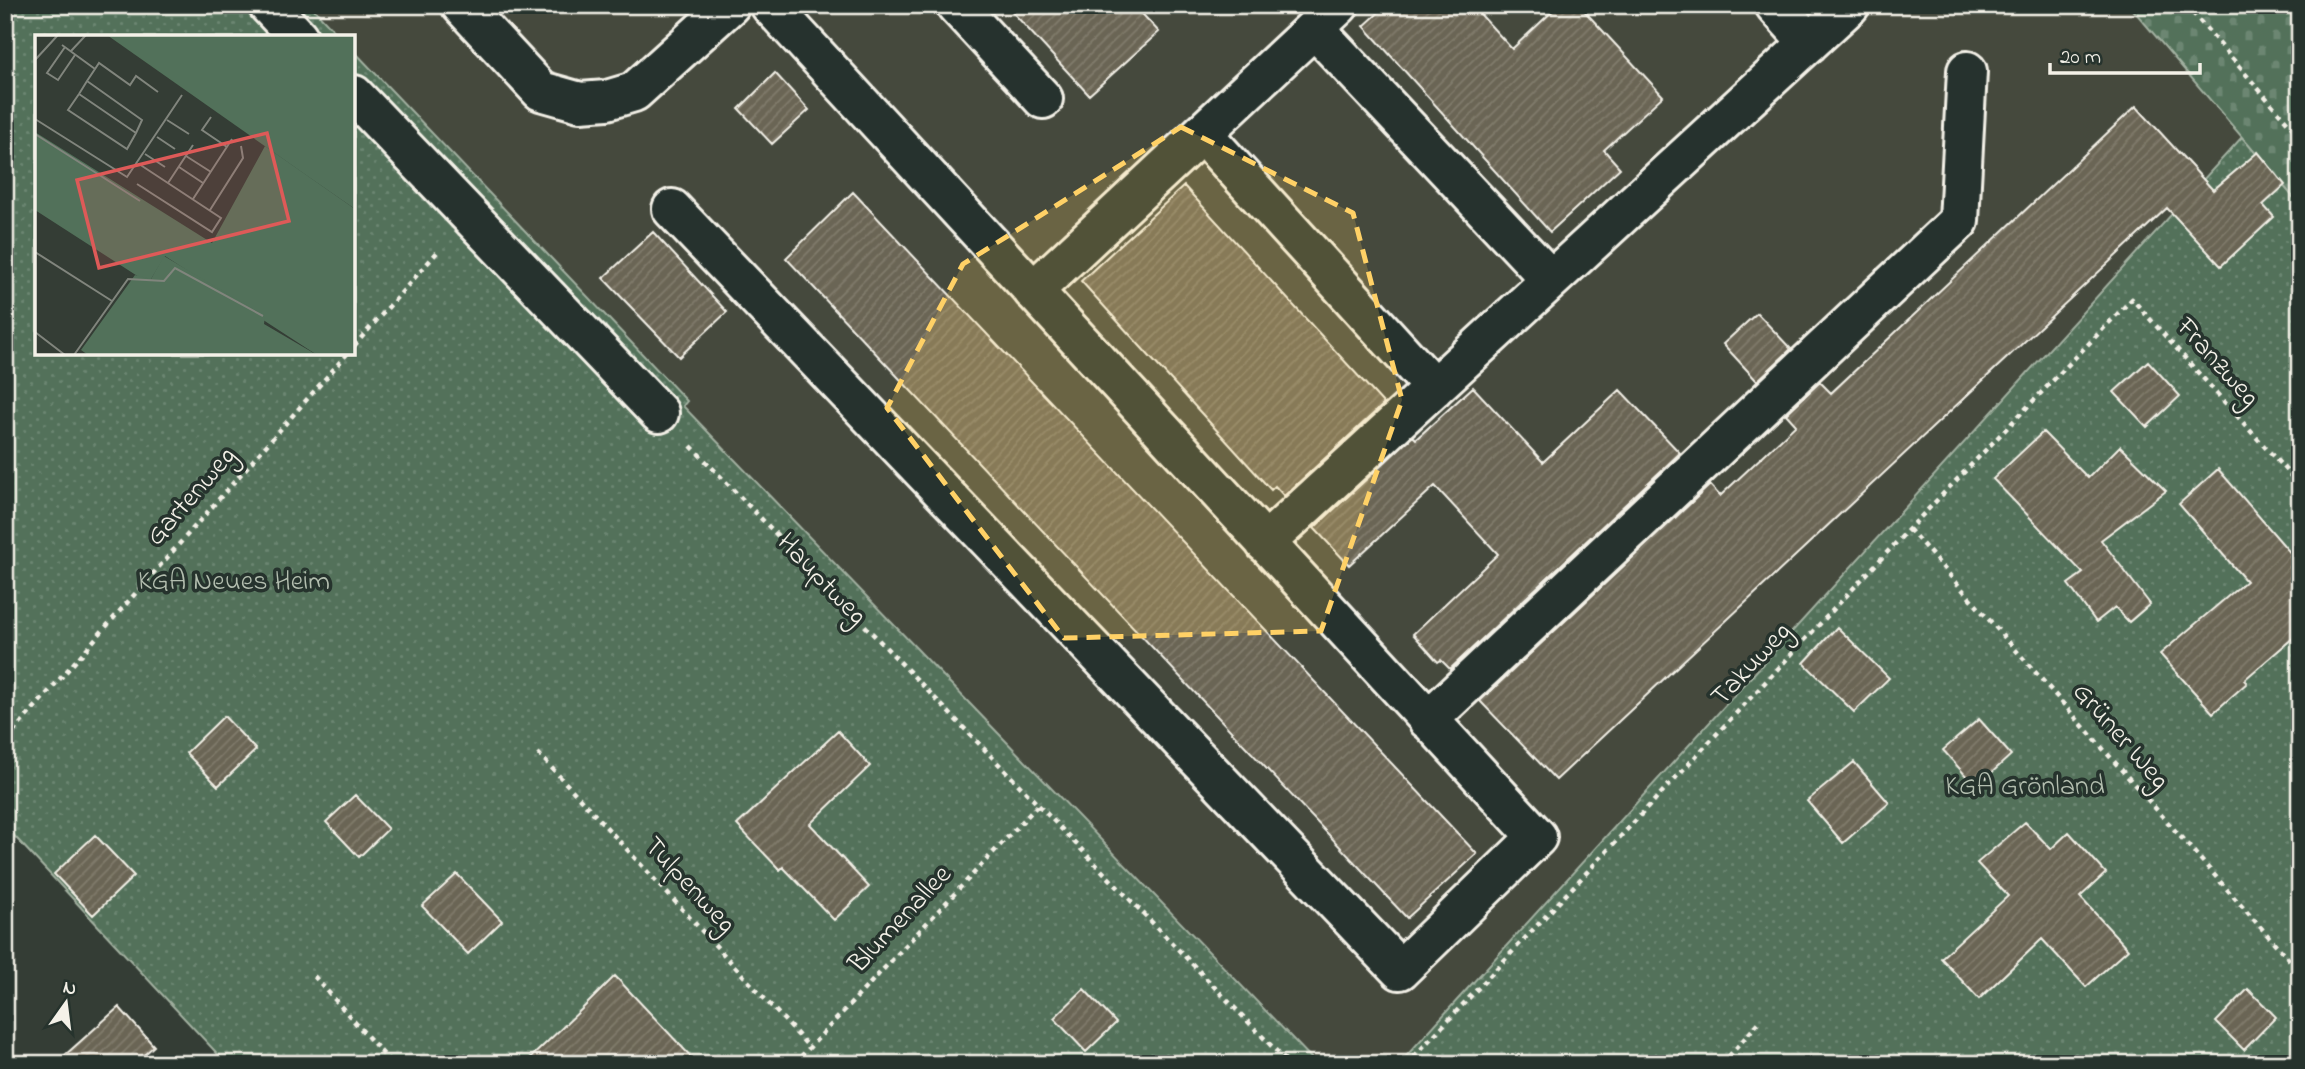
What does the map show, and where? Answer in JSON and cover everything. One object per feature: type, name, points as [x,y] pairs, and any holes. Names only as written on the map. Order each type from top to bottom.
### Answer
[{"type":"lane","points":[[268,5],[296,35]]},
{"type":"lane","points":[[461,5],[541,91],[580,102],[607,100],[634,92],[730,5]]},
{"type":"lane","points":[[671,209],[1400,970],[1537,837],[770,5]]},
{"type":"lane","points":[[956,5],[1043,99]]},
{"type":"lane","points":[[1775,5],[1809,43]]},
{"type":"lane","points":[[1265,543],[1850,5]]},
{"type":"lane","points":[[1033,292],[1326,17],[1551,280]]},
{"type":"lane","points":[[1428,720],[1959,221],[1967,71]]},
{"type":"lane","points":[[355,96],[659,413]]},
{"type":"lane","points":[[1202,133],[1434,388]]},
{"type":"path","points":[[2186,5],[2300,136]]},
{"type":"path","points":[[355,345],[441,248]]},
{"type":"path","name":"Franzweg","points":[[2132,299],[2300,486]]},
{"type":"path","name":"Takuweg","points":[[1407,1064],[1909,529],[2132,299]]},
{"type":"path","name":"Gartenweg","points":[[13,732],[346,355]]},
{"type":"path","name":"Hauptweg","points":[[659,413],[1289,1064]]},
{"type":"path","name":"Grüner Weg","points":[[1909,529],[2300,972]]},
{"type":"path","name":"Tulpenweg","points":[[538,753],[810,1048]]},
{"type":"path","name":"Blumenallee","points":[[794,1064],[1038,805]]},
{"type":"path","points":[[314,976],[392,1064]]},
{"type":"path","points":[[1722,1064],[1760,1021]]},
{"type":"highlighted area","points":[[1181,127],[1353,213],[1402,400],[1321,631],[1064,638],[887,408],[963,264]]},
{"type":"shaded area","points":[[310,5],[2129,5],[2242,137],[1399,1064],[1317,1064],[709,433],[683,405],[686,401],[355,52],[355,35],[338,35]]},
{"type":"green space","name":"KGA Neues Heim","points":[[5,5],[310,5],[338,35],[35,35],[35,355],[355,355],[355,52],[687,401],[683,406],[1317,1064],[227,1064],[5,826]]},
{"type":"green space","points":[[2129,5],[2300,5],[2300,205]]},
{"type":"green space","name":"KGA Grönland","points":[[2242,137],[2300,205],[2300,1064],[1399,1064]]},
{"type":"building","points":[[1006,5],[1134,5],[1159,32],[1089,95]]},
{"type":"building","points":[[1387,5],[1472,5],[1512,49],[1559,5],[1579,5],[1663,96],[1604,150],[1620,168],[1550,232],[1364,26]]},
{"type":"building","points":[[775,73],[809,110],[772,144],[739,109]]},
{"type":"building","points":[[2136,106],[2213,190],[2258,152],[2285,185],[2263,205],[2274,217],[2221,266],[2167,208],[1556,780],[1480,701],[1710,485],[1720,496],[1796,425],[1786,414],[1820,382],[1831,393]]},
{"type":"building","points":[[1184,186],[1384,404],[1284,496],[1275,486],[1271,490],[1081,281]]},
{"type":"building","points":[[853,192],[1477,854],[1407,918],[786,258]]},
{"type":"building","points":[[653,232],[727,312],[679,357],[603,278]]},
{"type":"building","points":[[1757,313],[1791,349],[1757,381],[1723,344]]},
{"type":"building","points":[[2148,361],[2180,396],[2147,427],[2114,392]]},
{"type":"building","points":[[1473,387],[1543,462],[1620,390],[1680,453],[1450,669],[1441,660],[1438,662],[1413,634],[1498,554],[1435,486],[1349,565],[1314,528],[1413,436],[1416,439]]},
{"type":"building","points":[[2043,432],[2088,478],[2120,446],[2166,491],[2101,540],[2150,604],[2129,622],[2115,607],[2096,622],[2068,584],[2083,573],[1993,479]]},
{"type":"building","points":[[2218,469],[2300,564],[2300,632],[2244,680],[2247,683],[2213,713],[2160,654],[2246,581],[2179,504]]},
{"type":"building","points":[[1837,627],[1889,678],[1854,712],[1804,663]]},
{"type":"building","points":[[224,716],[256,750],[218,786],[186,753]]},
{"type":"building","points":[[1979,719],[2011,755],[1976,787],[1943,750]]},
{"type":"building","points":[[838,731],[870,766],[810,824],[869,887],[834,920],[783,867],[780,870],[737,825]]},
{"type":"building","points":[[1854,762],[1889,803],[1843,843],[1807,801]]},
{"type":"building","points":[[355,795],[388,829],[359,857],[326,822]]},
{"type":"building","points":[[2025,822],[2051,849],[2069,832],[2106,873],[2080,897],[2128,949],[2086,987],[2042,939],[1979,999],[1941,958],[2008,896],[1977,863]]},
{"type":"building","points":[[95,835],[134,876],[93,915],[54,874]]},
{"type":"building","points":[[457,874],[502,921],[468,954],[422,906]]},
{"type":"building","points":[[615,976],[698,1064],[524,1064],[585,1006]]},
{"type":"building","points":[[1084,989],[1116,1023],[1086,1052],[1054,1018]]},
{"type":"building","points":[[2248,989],[2276,1017],[2244,1050],[2216,1022]]},
{"type":"building","points":[[119,1007],[154,1046],[134,1064],[55,1064]]}]
